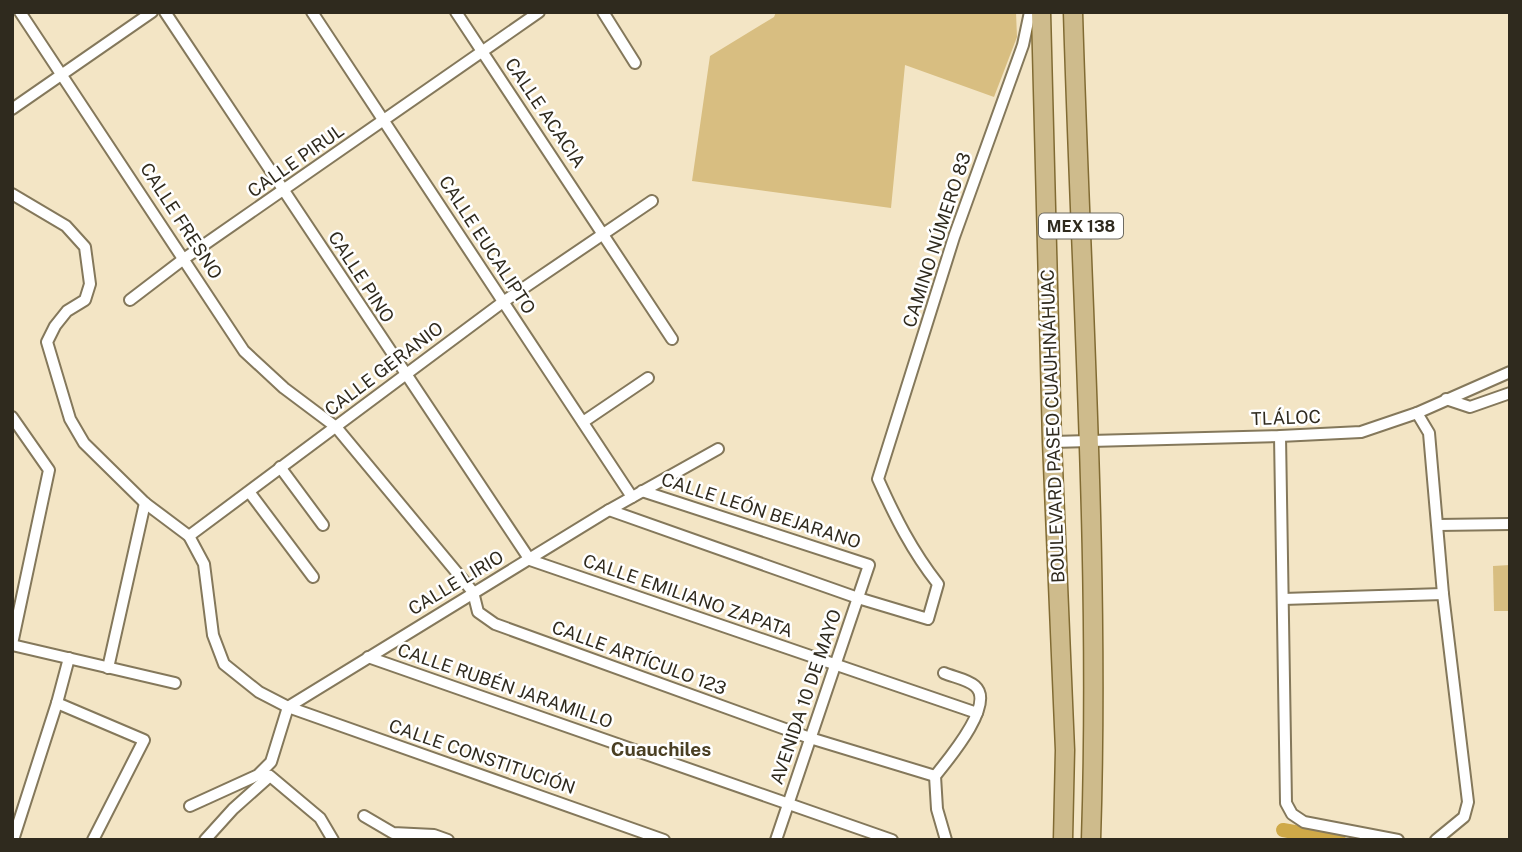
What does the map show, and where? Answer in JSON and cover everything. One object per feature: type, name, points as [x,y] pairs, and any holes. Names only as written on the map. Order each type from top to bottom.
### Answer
[{"type":"main road","name":"BOULEVARD PASEO CUAUHNÁHUAC","points":[[1041,12],[1052,442],[1065,750],[1063,840]]},
{"type":"main road","name":"BOULEVARD PASEO CUAUHNÁHUAC","points":[[1073,12],[1088,440],[1094,748],[1091,840]]},
{"type":"street","name":"CALLE FRESNO","points":[[20,12],[244,351],[284,388],[336,427],[473,592]]},
{"type":"street","points":[[12,109],[152,12]]},
{"type":"street","name":"CALLE PINO","points":[[165,12],[530,560]]},
{"type":"street","name":"CALLE EUCALIPTO","points":[[312,12],[583,422],[637,494]]},
{"type":"street","name":"CALLE ACACIA","points":[[456,12],[671,339]]},
{"type":"street","name":"CALLE PIRUL","points":[[130,300],[185,258],[539,12]]},
{"type":"street","points":[[603,12],[635,64]]},
{"type":"street","name":"CAMINO NÚMERO 83","points":[[858,598],[928,619],[938,584],[917,558],[903,534],[878,479],[954,237],[1023,45],[1030,12]]},
{"type":"street","points":[[12,194],[66,226],[85,247],[90,284],[85,300],[67,311],[47,342],[70,419],[83,443],[145,503],[189,537]]},
{"type":"street","name":"CALLE GERANIO","points":[[189,537],[503,302],[652,201]]},
{"type":"street","name":"TLÁLOC","points":[[1052,442],[1361,432],[1417,413],[1510,372]]},
{"type":"street","points":[[583,422],[648,378]]},
{"type":"street","points":[[1446,399],[1469,407],[1510,393]]},
{"type":"street","points":[[1417,413],[1429,433],[1443,594],[1468,802],[1463,818],[1436,840]]},
{"type":"street","points":[[12,417],[49,470],[12,644],[175,683]]},
{"type":"street","points":[[1280,436],[1286,803],[1292,814],[1304,822],[1398,840]]},
{"type":"street","name":"CALLE LIRIO","points":[[288,707],[609,510],[718,449]]},
{"type":"street","points":[[280,467],[323,525]]},
{"type":"street","points":[[250,493],[313,577]]},
{"type":"street","name":"CALLE LEÓN BEJARANO","points":[[637,494],[869,565]]},
{"type":"street","points":[[108,668],[145,503]]},
{"type":"street","points":[[609,510],[858,598]]},
{"type":"street","points":[[1438,524],[1510,524]]},
{"type":"street","name":"CALLE CONSTITUCIÓN","points":[[189,537],[204,564],[213,635],[224,664],[259,692],[288,707],[664,840]]},
{"type":"street","name":"CALLE EMILIANO ZAPATA","points":[[530,560],[977,713]]},
{"type":"street","name":"AVENIDA 10 DE MAYO","points":[[776,840],[869,565]]},
{"type":"street","name":"CALLE ARTÍCULO 123","points":[[473,592],[478,612],[495,624],[810,738],[935,776]]},
{"type":"street","points":[[1283,599],[1443,594]]},
{"type":"street","name":"CALLE RUBÉN JARAMILLO","points":[[368,657],[892,840]]},
{"type":"street","points":[[13,840],[69,658]]},
{"type":"street","points":[[944,673],[974,685],[978,690],[980,703],[962,740],[935,776],[937,810],[946,840]]},
{"type":"street","points":[[57,703],[144,740],[93,840]]},
{"type":"street","points":[[190,806],[258,775],[271,762],[288,707]]},
{"type":"street","points":[[205,840],[233,809],[270,776],[320,818],[333,840]]},
{"type":"street","points":[[363,816],[393,833],[434,835],[448,840]]},
{"type":"shaded area","points":[[776,12],[1016,12],[1017,37],[994,97],[905,65],[891,208],[692,181],[710,56],[774,17]]},
{"type":"shaded area","points":[[1510,565],[1510,611],[1494,611],[1493,566]]},
{"type":"waterway","points":[[1283,830],[1339,840]]},
{"type":"district","name":"Cuauchiles","points":[[661,749]]}]
